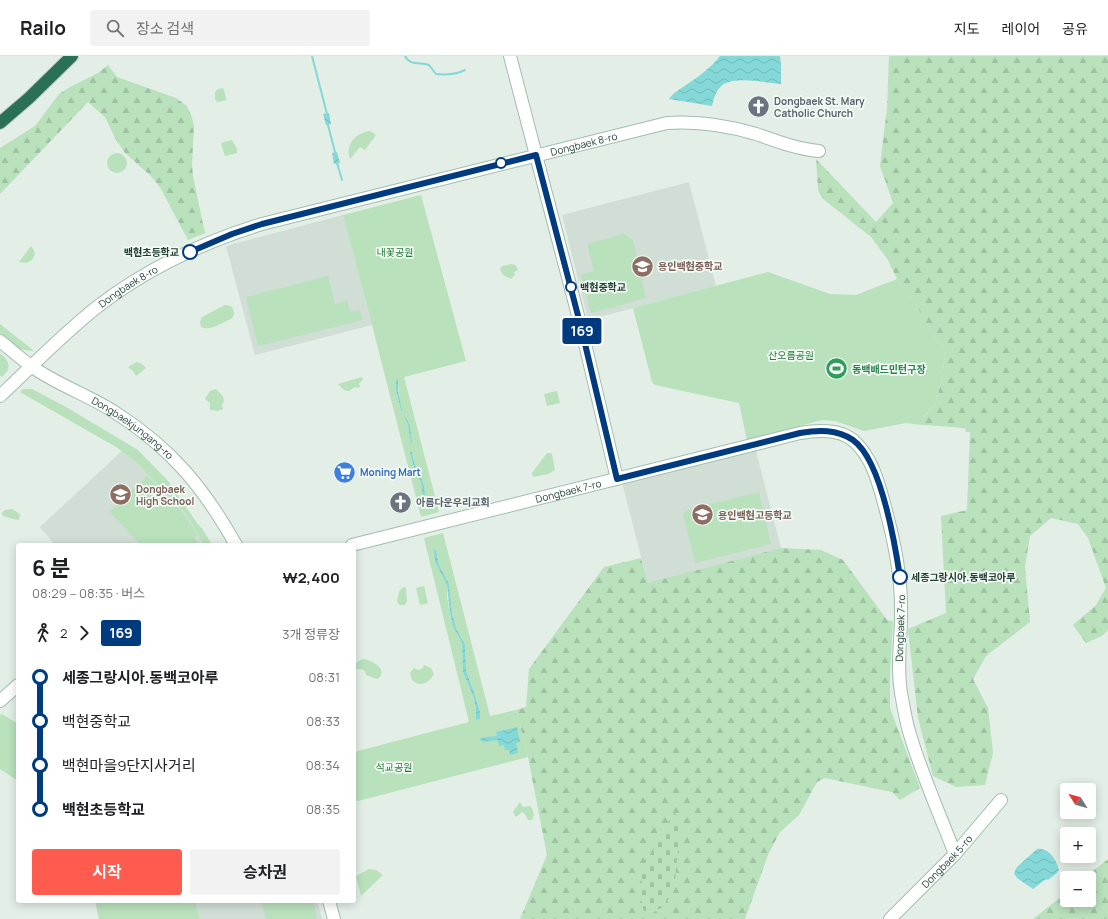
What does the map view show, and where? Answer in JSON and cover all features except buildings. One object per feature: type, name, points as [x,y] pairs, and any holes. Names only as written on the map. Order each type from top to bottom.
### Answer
[{"type":"highway","points":[[0,123],[29,98],[72,56]]},
{"type":"street","points":[[510,56],[581,327],[617,479]]},
{"type":"street","name":"Dongbaek 8-ro","points":[[0,396],[68,331],[114,295],[159,266],[201,247],[262,224],[657,125],[685,122],[713,124],[755,134],[782,143],[819,151]]},
{"type":"street","name":"Dongbaekjungang-ro","points":[[0,341],[31,366],[115,412],[148,435],[171,455],[207,497],[235,543]]},
{"type":"street","name":"Dongbaek 7-ro","points":[[356,544],[800,433],[819,430],[838,433],[855,442],[866,455],[880,488],[895,544],[901,581],[898,657],[901,691],[910,736],[920,766],[955,854]]},
{"type":"street","points":[[0,701],[16,687]]},
{"type":"street","name":"Dongbaek 5-ro","points":[[890,919],[955,854],[1001,800]]},
{"type":"street","points":[[330,903],[334,919]]},
{"type":"shaded area","name":"용인백현중학교","points":[[689,182],[716,286],[588,320],[562,215]]},
{"type":"shaded area","points":[[343,215],[372,325],[255,355],[226,246]]},
{"type":"shaded area","name":"용인백현고등학교","points":[[755,447],[781,548],[648,584],[622,482]]},
{"type":"shaded area","name":"Dongbaek High School","points":[[122,451],[136,462],[186,514],[203,543],[53,543],[40,527]]},
{"type":"shaded area","points":[[196,903],[318,903],[322,919],[200,919]]},
{"type":"green space","points":[[889,56],[1108,56],[1108,630],[1102,636],[1086,643],[1073,625],[1096,605],[1106,588],[1088,538],[1078,524],[1051,518],[1030,536],[1025,567],[1030,622],[986,656],[973,679],[988,708],[993,753],[985,785],[956,787],[933,776],[918,718],[908,629],[946,613],[941,516],[967,510],[970,432],[966,432],[965,428],[911,424],[924,417],[935,405],[942,379],[946,348],[935,338],[918,308],[897,279],[888,260],[871,237],[822,198],[818,190],[816,159],[876,222],[893,203],[880,166],[887,108]]},
{"type":"green space","points":[[108,65],[117,77],[176,98],[187,106],[194,125],[192,164],[193,177],[205,233],[188,240],[161,189],[151,176],[125,153],[115,138],[105,117],[88,102],[0,194],[0,148],[35,126],[59,94],[98,73]]},
{"type":"green space","points":[[223,88],[227,100],[217,102],[215,99],[215,92],[218,89]]},
{"type":"green space","points":[[370,131],[376,135],[365,150],[360,147],[350,159],[349,149],[352,140],[360,134]]},
{"type":"green space","points":[[232,140],[237,149],[237,153],[225,156],[221,143]]},
{"type":"green space","points":[[117,153],[124,156],[127,163],[124,170],[117,173],[110,170],[107,163],[110,156]]},
{"type":"green space","name":"내꽃공원","points":[[421,195],[466,361],[404,377],[439,512],[421,517],[343,215]],"holes":[[[397,380],[399,399],[403,413],[410,425],[412,442],[408,425],[400,407],[396,390]],[[410,452],[412,452],[414,462],[424,485],[426,504],[424,504],[421,483],[413,465]]]},
{"type":"green space","points":[[624,234],[633,240],[646,298],[591,313],[581,275],[594,271],[587,244]]},
{"type":"green space","points":[[31,246],[35,252],[33,259],[27,263],[19,262]]},
{"type":"green space","points":[[512,264],[516,266],[518,270],[514,272],[515,275],[511,279],[503,275],[500,269],[502,266]]},
{"type":"green space","name":"산오름공원","points":[[768,272],[830,294],[856,295],[897,279],[918,308],[935,338],[946,348],[942,379],[935,405],[920,420],[912,423],[864,431],[835,421],[822,420],[747,440],[739,403],[655,385],[652,382],[633,308]]},
{"type":"green space","points":[[328,276],[335,304],[347,301],[350,312],[360,310],[362,320],[258,346],[246,297]]},
{"type":"green space","points":[[225,305],[231,306],[233,310],[234,314],[231,319],[216,326],[208,328],[201,327],[200,322],[202,317]]},
{"type":"green space","points":[[0,324],[34,351],[18,349],[0,333]]},
{"type":"green space","points":[[0,353],[8,362],[7,371],[2,377],[0,375]]},
{"type":"green space","points":[[137,362],[146,368],[136,376],[128,367]]},
{"type":"green space","points":[[362,377],[363,380],[359,383],[360,387],[355,387],[349,391],[344,390],[338,384]]},
{"type":"green space","points":[[23,389],[32,389],[66,407],[138,450],[168,481],[211,543],[203,543],[186,514],[136,462],[116,447],[20,392]]},
{"type":"green space","points":[[216,389],[223,396],[224,401],[222,405],[223,409],[218,411],[210,410],[210,403],[205,399],[210,391]]},
{"type":"green space","points":[[557,391],[560,403],[547,406],[544,394]]},
{"type":"green space","points":[[547,453],[552,454],[555,470],[548,474],[533,477],[532,473]]},
{"type":"green space","points":[[147,476],[183,513],[197,535],[194,538],[198,543],[139,543],[109,512]]},
{"type":"green space","points":[[759,492],[771,544],[695,563],[683,514],[687,510]]},
{"type":"green space","points":[[12,509],[20,514],[19,520],[2,515],[5,510]]},
{"type":"green space","name":"석교공원","points":[[443,533],[490,716],[516,710],[528,757],[356,801],[356,751],[469,722],[424,538]],"holes":[[[436,550],[439,565],[449,584],[452,613],[456,628],[465,645],[466,671],[480,712],[479,719],[476,720],[476,708],[473,696],[463,672],[462,643],[451,620],[446,580],[437,565]]]},
{"type":"green space","points":[[781,548],[821,550],[843,560],[887,620],[893,621],[890,708],[920,788],[900,800],[892,792],[825,778],[817,782],[799,815],[780,832],[768,855],[745,919],[520,919],[547,855],[528,757],[516,710],[526,707],[529,669],[604,567],[641,558],[648,583]]},
{"type":"green space","points":[[424,586],[428,603],[420,605],[416,588]]},
{"type":"green space","points":[[403,587],[406,588],[407,601],[405,605],[400,605],[397,602],[399,592]]},
{"type":"green space","points":[[362,659],[370,661],[378,666],[382,672],[381,676],[377,679],[366,675],[365,671],[361,669],[356,669],[356,663]]},
{"type":"green space","points":[[424,665],[431,668],[434,674],[427,682],[418,684],[412,680],[410,673],[414,668],[418,670],[422,669]]},
{"type":"green space","points":[[2,714],[16,723],[16,780],[0,769],[0,715]]},
{"type":"green space","points":[[520,802],[523,807],[530,806],[532,808],[534,815],[532,820],[528,820],[522,812],[516,817],[513,812]]},
{"type":"green space","points":[[675,813],[680,826],[674,890],[663,907],[645,917],[641,898],[642,883],[640,872],[643,861],[652,852],[663,829]]},
{"type":"green space","points":[[1108,859],[1108,919],[1033,919],[1060,898],[1060,907],[1096,907],[1096,871],[1093,871]]},
{"type":"green space","points":[[369,869],[376,870],[383,875],[361,896],[356,876]]},
{"type":"green space","points":[[95,903],[196,903],[200,919],[99,919]]},
{"type":"green space","points":[[262,903],[313,903],[317,919],[266,919]]},
{"type":"water","points":[[720,56],[780,56],[781,84],[744,80],[730,82],[719,88],[712,106],[669,99],[677,91],[704,72]]},
{"type":"water","points":[[329,113],[331,124],[326,125],[323,114]]},
{"type":"water","points":[[337,152],[340,163],[334,164],[332,153]]},
{"type":"water","points":[[398,379],[398,391],[401,406],[410,425],[411,443],[408,425],[400,407],[396,390],[396,380]]},
{"type":"water","points":[[410,452],[412,452],[414,462],[424,485],[426,504],[424,505],[421,483],[413,465]]},
{"type":"water","points":[[434,550],[436,550],[439,565],[449,584],[452,613],[456,628],[465,645],[466,671],[480,712],[480,719],[476,720],[476,708],[473,696],[463,672],[462,643],[453,626],[450,614],[447,585],[435,561]]},
{"type":"water","points":[[517,727],[520,742],[516,743],[518,753],[510,755],[509,750],[505,750],[504,745],[499,746],[498,740],[483,742],[479,738],[497,736],[496,732]]},
{"type":"water","points":[[1037,849],[1048,852],[1056,862],[1059,870],[1048,880],[1046,879],[1033,889],[1017,878],[1014,873],[1017,867]]},
{"type":"waterway","points":[[312,56],[327,114]]},
{"type":"waterway","points":[[405,56],[412,62],[429,65],[436,74],[458,73],[465,70]]},
{"type":"waterway","points":[[328,125],[335,152]]},
{"type":"waterway","points":[[337,163],[342,180]]},
{"type":"bus line","name":"169","points":[[190,252],[250,227],[536,155],[581,327],[617,479],[800,433],[819,430],[838,433],[855,442],[866,455],[872,468],[880,488],[895,544],[900,577]]},
{"type":"place","name":"Dongbaek St. Mary Catholic Church","points":[[758,107]]},
{"type":"place","name":"백현초등학교","points":[[190,252]]},
{"type":"place","name":"용인백현중학교","points":[[643,266]]},
{"type":"place","name":"백현중학교","points":[[571,287]]},
{"type":"place","name":"동백배드민턴구장","points":[[836,369]]},
{"type":"place","name":"Moning Mart","points":[[345,472]]},
{"type":"place","name":"Dongbaek High School","points":[[121,495]]},
{"type":"place","name":"아름다운우리교회","points":[[400,502]]},
{"type":"place","name":"용인백현고등학교","points":[[702,515]]},
{"type":"place","name":"세종그랑시아.동백코아루","points":[[900,577]]}]
